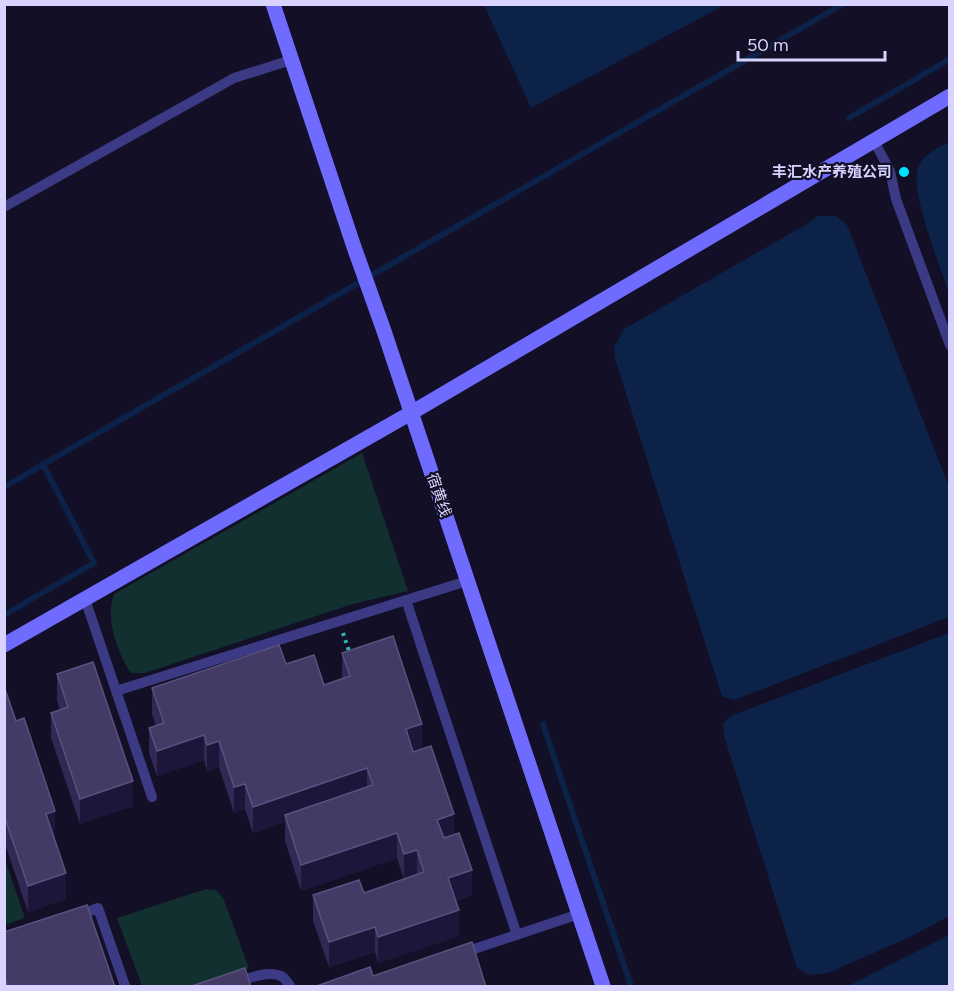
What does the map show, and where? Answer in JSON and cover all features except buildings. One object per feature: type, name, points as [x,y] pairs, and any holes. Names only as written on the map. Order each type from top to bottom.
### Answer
[{"type":"street","name":"宿黄线","points":[[273,4],[603,987]]},
{"type":"street","points":[[4,645],[411,413],[950,96]]},
{"type":"lane","points":[[4,207],[234,78],[291,60]]},
{"type":"lane","points":[[873,141],[890,171],[896,199],[950,345]]},
{"type":"lane","points":[[116,691],[467,581]]},
{"type":"lane","points":[[85,599],[152,797]]},
{"type":"lane","points":[[406,600],[518,935]]},
{"type":"lane","points":[[67,919],[98,908],[125,987]]},
{"type":"lane","points":[[452,956],[579,914]]},
{"type":"lane","points":[[225,987],[272,974],[281,976],[290,987]]},
{"type":"path","points":[[339,621],[352,659]]},
{"type":"green space","points":[[362,453],[408,591],[353,604],[145,673],[131,673],[114,635],[111,614],[114,594]]},
{"type":"green space","points":[[4,857],[25,918],[5,925],[4,925]]},
{"type":"green space","points":[[206,889],[216,890],[223,898],[249,968],[191,986],[142,986],[117,918]]},
{"type":"water","points":[[484,5],[725,5],[531,108]]},
{"type":"water","points":[[949,142],[949,294],[927,230],[918,194],[917,179],[918,168],[923,159]]},
{"type":"water","points":[[818,216],[836,216],[847,225],[949,487],[949,617],[734,700],[722,696],[615,359],[614,347],[624,329]]},
{"type":"water","points":[[949,633],[949,916],[908,938],[828,973],[809,975],[797,968],[724,736],[723,723],[733,715]]},
{"type":"water","points":[[949,935],[949,986],[848,986]]},
{"type":"waterway","points":[[4,487],[843,4]]},
{"type":"waterway","points":[[849,118],[950,59]]},
{"type":"waterway","points":[[4,615],[94,563],[43,464]]},
{"type":"waterway","points":[[543,724],[631,986]]},
{"type":"place","name":"丰汇水产养殖公司","points":[[904,172]]}]
